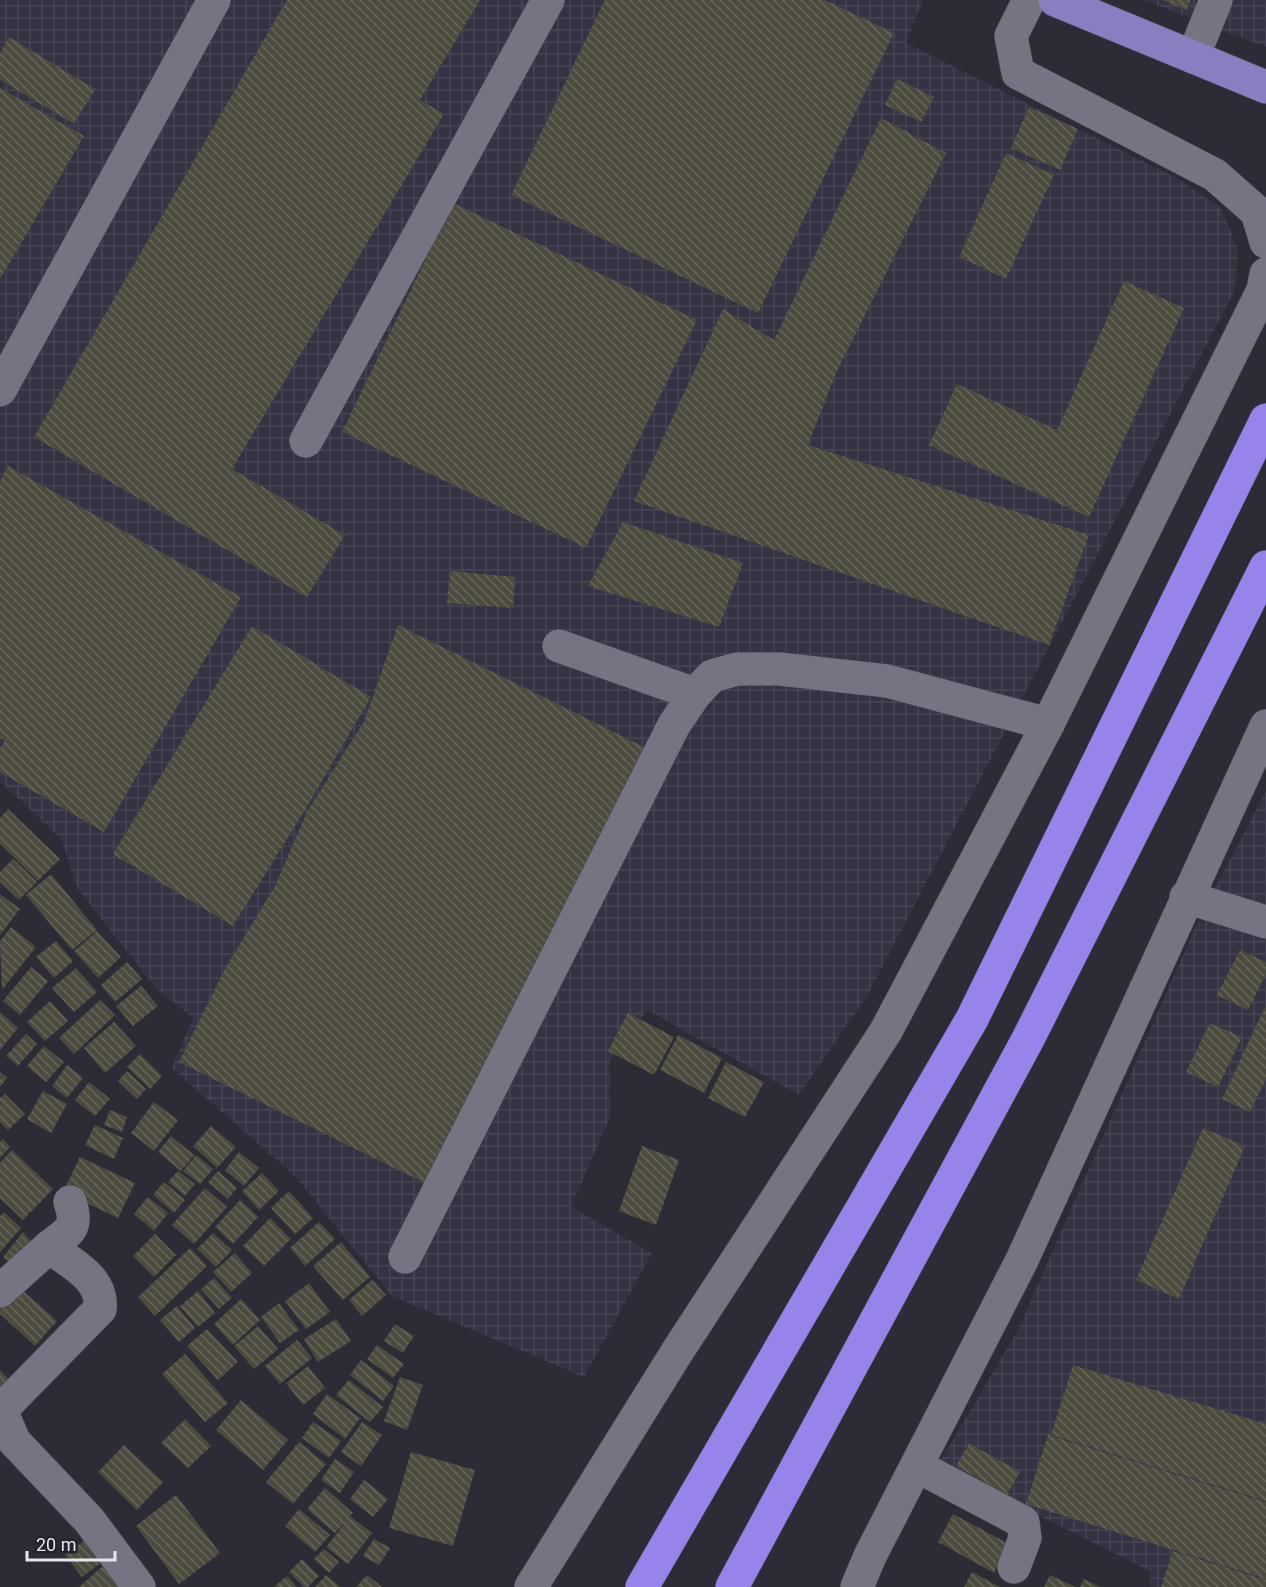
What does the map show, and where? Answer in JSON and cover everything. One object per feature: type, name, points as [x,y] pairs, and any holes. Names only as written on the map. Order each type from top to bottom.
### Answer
[{"type":"highway","points":[[642,1587],[972,1019],[1266,420]]},
{"type":"highway","points":[[732,1587],[1028,1039],[1266,567]]},
{"type":"main road","points":[[1055,0],[1266,87]]},
{"type":"street","points":[[0,390],[214,0]]},
{"type":"street","points":[[306,441],[548,0]]},
{"type":"street","points":[[1029,0],[1011,36],[1018,73],[1215,175],[1257,212],[1266,242]]},
{"type":"street","points":[[1193,57],[1216,0]]},
{"type":"street","points":[[531,1587],[677,1352],[886,1031],[1048,724],[1263,290],[1266,274]]},
{"type":"street","points":[[559,646],[694,694]]},
{"type":"street","points":[[405,1257],[674,725],[694,694],[712,676],[737,669],[779,669],[887,681],[1048,724]]},
{"type":"street","points":[[857,1587],[1022,1260],[1266,726]]},
{"type":"street","points":[[1186,897],[1266,922]]},
{"type":"street","points":[[0,1291],[72,1228],[75,1219],[70,1202]]},
{"type":"street","points":[[49,1247],[82,1270],[98,1290],[101,1298],[100,1309],[1,1410],[7,1442],[89,1520],[139,1587]]},
{"type":"street","points":[[917,1466],[1023,1522],[1025,1538],[1014,1567]]},
{"type":"shaded area","points":[[0,0],[923,0],[906,43],[1178,179],[1221,208],[1238,249],[1235,290],[867,996],[799,1095],[647,1010],[610,1060],[610,1117],[571,1207],[652,1253],[584,1377],[392,1296],[296,1177],[172,1068],[193,1018],[156,988],[77,888],[62,840],[0,781]]},
{"type":"shaded area","points":[[1143,0],[1266,0],[1266,47],[1164,8]]},
{"type":"shaded area","points":[[1266,791],[1266,1587],[1150,1587],[1150,1571],[938,1465],[1017,1332],[1199,919]]},
{"type":"building","points":[[287,0],[480,0],[420,100],[444,114],[232,469],[345,535],[307,597],[34,437]]},
{"type":"building","points":[[605,0],[825,0],[894,33],[758,313],[511,195]]},
{"type":"building","points":[[1162,0],[1190,0],[1187,10]]},
{"type":"building","points":[[9,37],[95,89],[74,124],[0,80],[0,53]]},
{"type":"building","points":[[897,79],[934,97],[921,122],[885,105]]},
{"type":"building","points":[[0,88],[84,136],[0,279]]},
{"type":"building","points":[[1029,107],[1078,129],[1060,170],[1011,148]]},
{"type":"building","points":[[881,118],[946,153],[836,373],[808,445],[1089,535],[1049,645],[634,501],[723,309],[774,340]]},
{"type":"building","points":[[1006,153],[1054,175],[1006,279],[959,257]]},
{"type":"building","points":[[453,203],[697,320],[586,548],[342,432]]},
{"type":"building","points":[[1124,281],[1184,308],[1089,517],[929,445],[957,384],[1057,430]]},
{"type":"building","points":[[8,466],[241,597],[104,832],[0,772],[0,748],[5,741],[0,738],[0,481]]},
{"type":"building","points":[[623,522],[743,563],[719,627],[588,586]]},
{"type":"building","points":[[450,571],[515,577],[513,608],[447,603]]},
{"type":"building","points":[[398,625],[650,750],[431,1186],[179,1062],[226,967],[275,886],[308,810],[364,722]]},
{"type":"building","points":[[252,626],[371,697],[233,926],[113,854]]},
{"type":"building","points":[[8,809],[60,859],[38,881],[0,844],[0,818]]},
{"type":"building","points":[[13,859],[37,882],[19,900],[0,882],[0,872]]},
{"type":"building","points":[[51,874],[97,930],[72,950],[26,895]]},
{"type":"building","points":[[0,894],[20,909],[0,935]]},
{"type":"building","points":[[11,927],[36,947],[2,990],[0,941]]},
{"type":"building","points":[[97,931],[121,957],[98,978],[74,951]]},
{"type":"building","points":[[56,941],[73,961],[54,978],[36,957]]},
{"type":"building","points":[[1240,950],[1266,962],[1266,974],[1248,1010],[1217,995]]},
{"type":"building","points":[[127,962],[142,979],[115,1002],[101,985]]},
{"type":"building","points":[[31,967],[48,981],[20,1015],[3,1001]]},
{"type":"building","points":[[76,968],[97,992],[74,1012],[52,988]]},
{"type":"building","points":[[141,986],[158,1006],[133,1026],[116,1006]]},
{"type":"building","points":[[100,1000],[115,1015],[74,1054],[59,1038]]},
{"type":"building","points":[[50,1001],[68,1021],[45,1041],[27,1022]]},
{"type":"building","points":[[1266,1005],[1266,1079],[1250,1112],[1222,1099]]},
{"type":"building","points":[[0,1012],[18,1028],[0,1050]]},
{"type":"building","points":[[628,1013],[674,1037],[654,1075],[608,1051]]},
{"type":"building","points":[[114,1022],[136,1046],[105,1073],[84,1048]]},
{"type":"building","points":[[1210,1023],[1242,1037],[1218,1087],[1186,1072]]},
{"type":"building","points":[[26,1034],[37,1044],[18,1066],[6,1056]]},
{"type":"building","points":[[678,1035],[722,1058],[704,1093],[660,1070]]},
{"type":"building","points":[[44,1046],[64,1062],[46,1082],[27,1066]]},
{"type":"building","points":[[140,1054],[162,1076],[150,1089],[127,1067]]},
{"type":"building","points":[[726,1062],[764,1082],[745,1117],[708,1098]]},
{"type":"building","points":[[67,1065],[83,1078],[67,1098],[52,1086]]},
{"type":"building","points":[[127,1071],[146,1089],[137,1099],[118,1081]]},
{"type":"building","points":[[0,1072],[7,1078],[0,1087]]},
{"type":"building","points":[[89,1082],[110,1099],[95,1116],[75,1100]]},
{"type":"building","points":[[43,1091],[67,1104],[51,1133],[27,1119]]},
{"type":"building","points":[[5,1094],[25,1114],[8,1130],[0,1122],[0,1098]]},
{"type":"building","points":[[154,1102],[178,1120],[154,1151],[131,1133]]},
{"type":"building","points":[[110,1110],[127,1117],[122,1132],[104,1125]]},
{"type":"building","points":[[95,1125],[123,1138],[114,1159],[85,1145]]},
{"type":"building","points":[[211,1126],[236,1147],[217,1168],[193,1146]]},
{"type":"building","points":[[1203,1128],[1245,1146],[1179,1299],[1136,1280]]},
{"type":"building","points":[[171,1136],[194,1155],[181,1171],[158,1152]]},
{"type":"building","points":[[3,1139],[10,1147],[0,1158],[0,1142]]},
{"type":"building","points":[[642,1146],[679,1160],[656,1225],[619,1211]]},
{"type":"building","points":[[12,1150],[53,1189],[23,1220],[0,1198],[0,1163]]},
{"type":"building","points":[[239,1152],[259,1168],[244,1186],[225,1170]]},
{"type":"building","points":[[196,1155],[213,1169],[200,1184],[183,1171]]},
{"type":"building","points":[[80,1157],[135,1183],[118,1218],[63,1192]]},
{"type":"building","points":[[178,1171],[195,1184],[185,1196],[168,1182]]},
{"type":"building","points":[[218,1171],[237,1188],[228,1199],[208,1182]]},
{"type":"building","points":[[262,1173],[279,1191],[259,1210],[242,1191]]},
{"type":"building","points":[[164,1182],[185,1200],[174,1213],[153,1195]]},
{"type":"building","points":[[205,1188],[227,1207],[194,1244],[172,1225]]},
{"type":"building","points":[[289,1191],[313,1218],[295,1234],[271,1208]]},
{"type":"building","points":[[148,1197],[168,1213],[154,1231],[134,1214]]},
{"type":"building","points":[[240,1200],[258,1217],[233,1244],[215,1227]]},
{"type":"building","points":[[4,1212],[21,1228],[0,1252],[0,1216]]},
{"type":"building","points":[[270,1218],[291,1239],[264,1266],[243,1246]]},
{"type":"building","points":[[319,1222],[335,1239],[305,1266],[290,1248]]},
{"type":"building","points":[[23,1232],[33,1243],[11,1264],[3,1257]]},
{"type":"building","points":[[213,1233],[232,1250],[216,1267],[197,1249]]},
{"type":"building","points":[[155,1234],[176,1255],[154,1277],[133,1256]]},
{"type":"building","points":[[341,1242],[370,1277],[343,1300],[313,1266]]},
{"type":"building","points":[[190,1248],[207,1266],[155,1316],[138,1297]]},
{"type":"building","points":[[235,1253],[252,1273],[231,1292],[213,1272]]},
{"type":"building","points":[[214,1278],[232,1298],[219,1309],[201,1289]]},
{"type":"building","points":[[372,1280],[386,1295],[362,1316],[349,1300]]},
{"type":"building","points":[[309,1283],[330,1312],[306,1329],[285,1301]]},
{"type":"building","points":[[19,1287],[57,1321],[35,1346],[0,1314],[0,1309]]},
{"type":"building","points":[[198,1291],[215,1313],[198,1327],[180,1306]]},
{"type":"building","points":[[241,1299],[260,1320],[233,1345],[214,1324]]},
{"type":"building","points":[[279,1303],[299,1330],[280,1343],[261,1317]]},
{"type":"building","points":[[177,1306],[195,1328],[179,1342],[160,1320]]},
{"type":"building","points":[[336,1319],[351,1341],[318,1362],[304,1339]]},
{"type":"building","points":[[395,1324],[414,1336],[403,1353],[384,1341]]},
{"type":"building","points":[[258,1326],[278,1349],[254,1369],[234,1346]]},
{"type":"building","points":[[207,1329],[238,1362],[218,1380],[187,1346]]},
{"type":"building","points":[[297,1340],[312,1358],[280,1384],[265,1366]]},
{"type":"building","points":[[377,1345],[404,1364],[393,1378],[367,1359]]},
{"type":"building","points":[[185,1354],[228,1403],[205,1422],[162,1374]]},
{"type":"building","points":[[361,1360],[394,1386],[383,1401],[350,1375]]},
{"type":"building","points":[[1073,1365],[1266,1424],[1266,1501],[1051,1435]]},
{"type":"building","points":[[308,1366],[325,1388],[303,1405],[286,1383]]},
{"type":"building","points":[[0,1370],[11,1382],[0,1392]]},
{"type":"building","points":[[400,1377],[423,1385],[407,1430],[384,1421]]},
{"type":"building","points":[[349,1380],[383,1407],[370,1422],[336,1395]]},
{"type":"building","points":[[327,1394],[360,1418],[345,1439],[313,1414]]},
{"type":"building","points":[[241,1400],[288,1440],[263,1470],[216,1430]]},
{"type":"building","points":[[185,1419],[211,1446],[188,1468],[161,1443]]},
{"type":"building","points":[[313,1422],[341,1441],[329,1458],[302,1438]]},
{"type":"building","points":[[362,1422],[382,1435],[361,1466],[341,1452]]},
{"type":"building","points":[[1048,1435],[1266,1502],[1266,1579],[1026,1504]]},
{"type":"building","points":[[299,1442],[326,1464],[293,1504],[266,1482]]},
{"type":"building","points":[[969,1443],[1020,1472],[1007,1495],[956,1466]]},
{"type":"building","points":[[124,1445],[163,1482],[137,1510],[98,1472]]},
{"type":"building","points":[[411,1452],[475,1470],[453,1546],[389,1528]]},
{"type":"building","points":[[335,1459],[354,1472],[340,1493],[321,1480]]},
{"type":"building","points":[[364,1480],[388,1499],[373,1517],[350,1499]]},
{"type":"building","points":[[325,1488],[353,1513],[350,1516],[372,1533],[348,1564],[326,1547],[346,1522],[335,1533],[307,1509]]},
{"type":"building","points":[[176,1495],[220,1553],[179,1584],[136,1526]]},
{"type":"building","points":[[299,1509],[330,1535],[315,1552],[285,1526]]},
{"type":"building","points":[[953,1514],[1009,1544],[994,1573],[938,1542]]},
{"type":"building","points":[[93,1534],[110,1556],[82,1577],[65,1555]]},
{"type":"building","points":[[374,1539],[390,1548],[379,1565],[363,1556]]},
{"type":"building","points":[[324,1549],[339,1562],[329,1573],[314,1559]]},
{"type":"building","points":[[1173,1551],[1266,1580],[1266,1587],[1161,1587]]},
{"type":"building","points":[[302,1559],[319,1576],[308,1587],[304,1587],[289,1572]]},
{"type":"building","points":[[105,1564],[127,1587],[79,1587]]},
{"type":"building","points":[[972,1572],[1000,1587],[964,1587]]},
{"type":"building","points":[[326,1575],[340,1587],[315,1587]]},
{"type":"building","points":[[367,1575],[382,1587],[356,1587]]},
{"type":"building","points":[[1050,1575],[1075,1587],[1044,1587]]},
{"type":"building","points":[[287,1576],[297,1587],[274,1587]]},
{"type":"building","points":[[1084,1579],[1100,1587],[1080,1587]]}]
